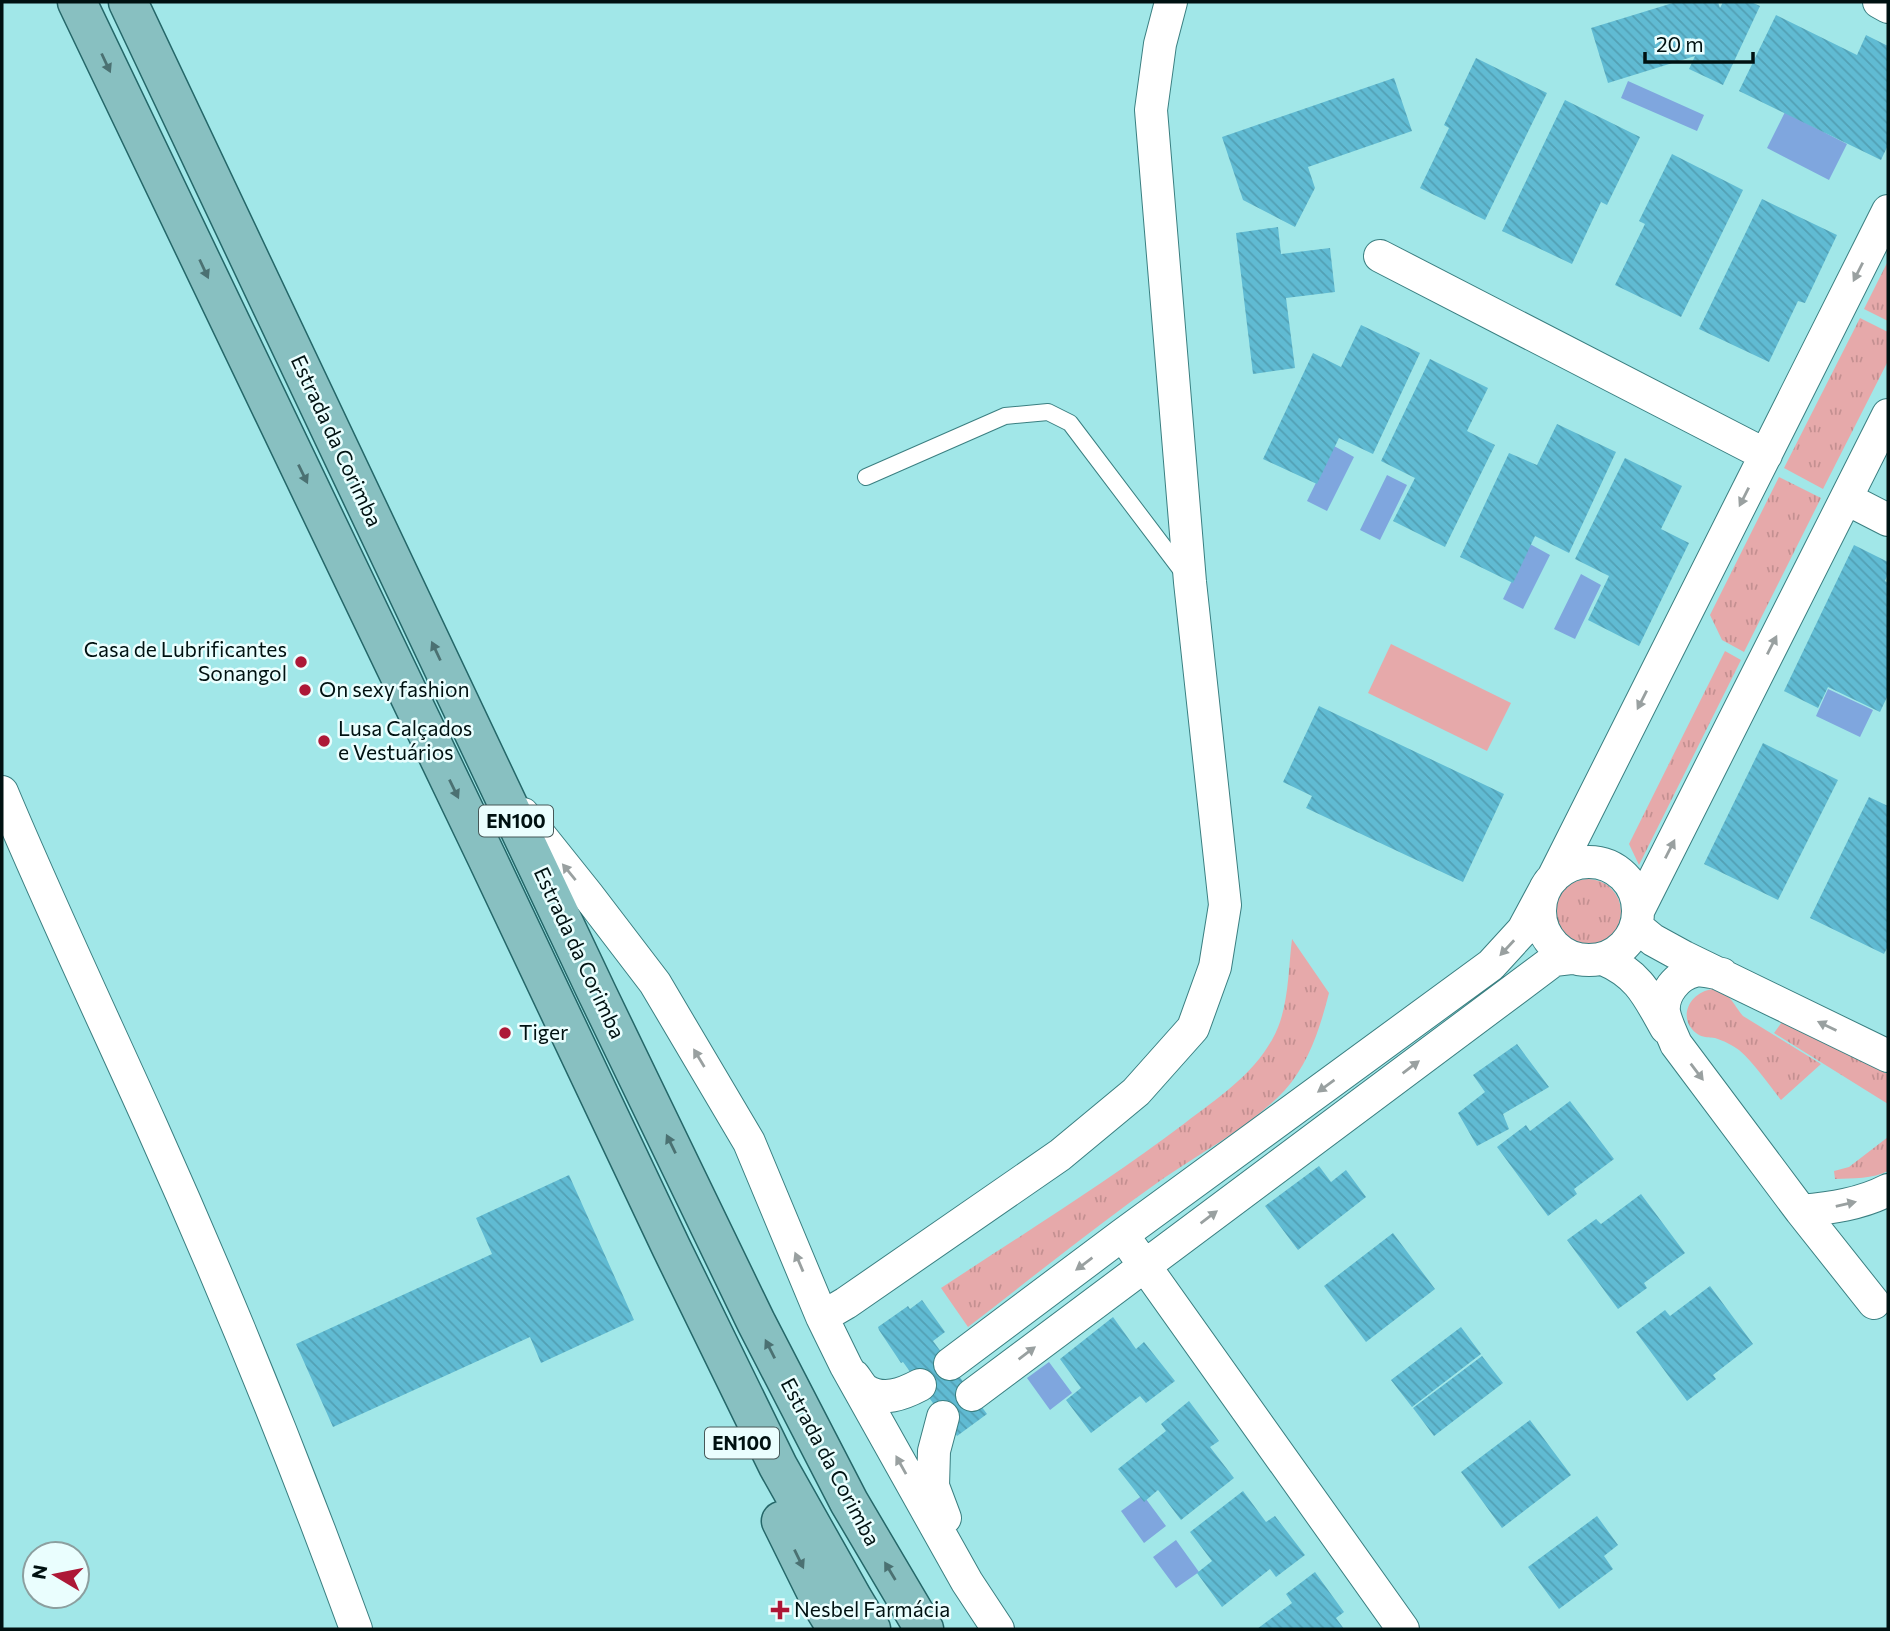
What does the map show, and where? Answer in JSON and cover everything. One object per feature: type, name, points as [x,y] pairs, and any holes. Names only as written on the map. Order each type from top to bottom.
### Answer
[{"type":"main road","name":"Estrada da Corimba","points":[[77,2],[671,1247],[778,1466],[871,1629]]},
{"type":"main road","name":"Estrada da Corimba","points":[[128,2],[756,1322],[849,1502],[924,1629]]},
{"type":"main road","name":"Estrada da Corimba","points":[[671,1247],[696,1337],[736,1429],[823,1606],[837,1629]]},
{"type":"street","points":[[822,1317],[1060,1155],[1136,1092],[1193,1028],[1215,967],[1225,905],[1190,582],[1151,110],[1160,44],[1171,2]]},
{"type":"street","points":[[1879,2],[1888,7]]},
{"type":"street","points":[[950,1364],[1491,965],[1523,930],[1888,211]]},
{"type":"street","points":[[1380,256],[1766,455]]},
{"type":"street","points":[[1603,959],[1617,952],[1628,940],[1888,415]]},
{"type":"street","points":[[1847,499],[1888,520]]},
{"type":"street","points":[[500,786],[655,983],[748,1142],[822,1317],[846,1366],[967,1582],[998,1629]]},
{"type":"street","points":[[2,792],[27,853],[152,1127],[242,1338],[356,1629]]},
{"type":"street","points":[[1571,958],[1547,937],[1541,923],[1540,907],[1548,884],[1565,867],[1582,862],[1598,862],[1614,868],[1627,879],[1635,893],[1638,917],[1653,940],[1888,1056]]},
{"type":"street","points":[[972,1395],[1554,960],[1571,958],[1603,959],[1629,973],[1646,993],[1676,1044],[1801,1212],[1874,1303]]},
{"type":"street","points":[[1676,1044],[1664,1013],[1666,998],[1673,984],[1696,971],[1722,974]]},
{"type":"street","points":[[1801,1212],[1840,1206],[1888,1191]]},
{"type":"street","points":[[1122,1236],[1145,1264],[1403,1629]]},
{"type":"street","points":[[846,1366],[865,1390],[880,1395],[894,1396],[919,1385]]},
{"type":"street","points":[[943,1417],[934,1451],[933,1486],[967,1582]]},
{"type":"lane","points":[[866,477],[1005,416],[1048,412],[1070,423],[1190,582]]},
{"type":"green space","points":[[1888,261],[1888,321],[1864,309]]},
{"type":"green space","points":[[1860,318],[1888,332],[1888,361],[1823,489],[1784,468]]},
{"type":"green space","points":[[1779,477],[1821,498],[1744,652],[1722,640],[1710,615]]},
{"type":"green space","points":[[1391,644],[1511,703],[1487,751],[1368,693]]},
{"type":"green space","points":[[1725,651],[1741,660],[1639,865],[1629,844]]},
{"type":"green space","points":[[1581,879],[1595,879],[1607,884],[1616,893],[1621,912],[1619,925],[1612,936],[1595,945],[1581,945],[1569,940],[1560,931],[1555,919],[1555,905],[1560,893],[1569,884]]},
{"type":"green space","points":[[1292,939],[1329,993],[1313,1044],[1301,1068],[1285,1090],[1243,1126],[1139,1196],[968,1327],[941,1288],[1126,1166],[1245,1075],[1265,1051],[1278,1027],[1287,990]]},
{"type":"green space","points":[[1713,989],[1727,996],[1743,1016],[1821,1064],[1781,1100],[1739,1050],[1718,1039],[1699,1035],[1692,1029],[1688,1022],[1688,1008],[1697,995]]},
{"type":"green space","points":[[1782,1022],[1888,1074],[1888,1104],[1774,1033]]},
{"type":"green space","points":[[1888,1137],[1888,1171],[1869,1177],[1835,1179],[1834,1171],[1849,1167]]},
{"type":"water","points":[[1628,81],[1704,115],[1697,131],[1621,98]]},
{"type":"water","points":[[1785,112],[1847,144],[1829,180],[1767,148]]},
{"type":"water","points":[[1334,446],[1354,457],[1327,511],[1307,501]]},
{"type":"water","points":[[1387,475],[1407,485],[1380,540],[1360,530]]},
{"type":"water","points":[[1530,544],[1550,555],[1523,609],[1503,599]]},
{"type":"water","points":[[1581,574],[1601,585],[1575,639],[1554,629]]},
{"type":"water","points":[[1828,689],[1873,710],[1860,737],[1816,716]]},
{"type":"water","points":[[1049,1362],[1072,1393],[1050,1410],[1027,1378]]},
{"type":"water","points":[[1143,1495],[1166,1526],[1144,1543],[1121,1511]]},
{"type":"water","points":[[1176,1540],[1199,1572],[1176,1588],[1153,1557]]},
{"type":"building","points":[[1676,2],[1718,2],[1720,8],[1723,2],[1751,2],[1760,6],[1723,85],[1689,69],[1695,56],[1608,83],[1591,28]]},
{"type":"building","points":[[1776,15],[1857,55],[1866,35],[1888,46],[1888,145],[1881,160],[1739,91]]},
{"type":"building","points":[[1476,58],[1547,93],[1485,220],[1420,188],[1449,128],[1444,125]]},
{"type":"building","points":[[1394,78],[1412,131],[1308,167],[1315,188],[1295,227],[1243,200],[1222,137]]},
{"type":"building","points":[[1565,100],[1640,137],[1607,205],[1601,202],[1572,264],[1502,231]]},
{"type":"building","points":[[1672,154],[1743,190],[1681,317],[1615,285],[1645,224],[1639,221]]},
{"type":"building","points":[[1762,199],[1837,235],[1805,303],[1798,301],[1769,362],[1699,329]]},
{"type":"building","points":[[1278,227],[1281,254],[1330,248],[1335,292],[1286,298],[1295,368],[1253,374],[1236,233]]},
{"type":"building","points":[[1361,325],[1420,353],[1373,454],[1339,438],[1317,484],[1263,459],[1313,353],[1341,367]]},
{"type":"building","points":[[1430,359],[1488,388],[1467,431],[1495,445],[1445,547],[1393,521],[1415,478],[1381,461]]},
{"type":"building","points":[[1557,424],[1616,452],[1569,553],[1535,536],[1513,583],[1460,557],[1509,453],[1537,465]]},
{"type":"building","points":[[1625,458],[1682,486],[1661,529],[1689,543],[1639,646],[1588,620],[1609,576],[1575,559]]},
{"type":"building","points":[[1854,545],[1888,562],[1885,581],[1888,583],[1888,695],[1880,712],[1828,687],[1818,708],[1784,691]]},
{"type":"building","points":[[1319,706],[1504,794],[1463,882],[1306,808],[1312,796],[1283,782]]},
{"type":"building","points":[[1763,743],[1838,780],[1778,900],[1704,864]]},
{"type":"building","points":[[1869,797],[1888,806],[1888,946],[1884,954],[1810,918]]},
{"type":"building","points":[[1517,1044],[1549,1087],[1503,1114],[1509,1129],[1477,1146],[1458,1113],[1485,1092],[1473,1075]]},
{"type":"building","points":[[1570,1101],[1614,1159],[1574,1189],[1577,1194],[1548,1216],[1497,1147],[1526,1125],[1530,1131]]},
{"type":"building","points":[[1319,1166],[1331,1182],[1346,1170],[1366,1197],[1298,1250],[1265,1206]]},
{"type":"building","points":[[569,1175],[634,1320],[541,1363],[530,1337],[333,1427],[296,1344],[492,1254],[476,1218]]},
{"type":"building","points":[[1641,1194],[1685,1253],[1644,1283],[1647,1288],[1618,1309],[1567,1240],[1596,1219],[1601,1224]]},
{"type":"building","points":[[1393,1233],[1435,1289],[1366,1342],[1324,1286]]},
{"type":"building","points":[[1710,1286],[1753,1344],[1713,1375],[1716,1379],[1687,1401],[1636,1332],[1665,1310],[1670,1316]]},
{"type":"building","points":[[922,1300],[945,1332],[933,1341],[987,1414],[957,1436],[903,1362],[901,1363],[878,1327],[908,1306],[910,1309]]},
{"type":"building","points":[[1113,1317],[1136,1349],[1144,1342],[1175,1381],[1146,1403],[1140,1396],[1091,1433],[1066,1400],[1081,1388],[1060,1359]]},
{"type":"building","points":[[1461,1327],[1481,1354],[1412,1407],[1391,1380]]},
{"type":"building","points":[[1482,1356],[1503,1383],[1434,1436],[1413,1408]]},
{"type":"building","points":[[1189,1401],[1219,1441],[1210,1447],[1234,1478],[1181,1520],[1158,1490],[1144,1502],[1118,1469],[1166,1431],[1161,1424]]},
{"type":"building","points":[[1530,1420],[1571,1475],[1502,1528],[1461,1472]]},
{"type":"building","points":[[1243,1491],[1266,1522],[1275,1516],[1305,1555],[1276,1577],[1270,1569],[1222,1607],[1197,1573],[1212,1561],[1190,1532]]},
{"type":"building","points":[[1597,1516],[1618,1545],[1604,1556],[1613,1569],[1559,1609],[1528,1567]]},
{"type":"building","points":[[1315,1572],[1344,1612],[1336,1618],[1344,1629],[1257,1629],[1292,1603],[1286,1594]]},
{"type":"place","name":"Casa de Lubrificantes Sonangol","points":[[301,662]]},
{"type":"place","name":"On sexy fashion","points":[[305,690]]},
{"type":"place","name":"Lusa Calçados e Vestuários","points":[[324,741]]},
{"type":"place","name":"Tiger","points":[[505,1033]]},
{"type":"place","name":"Nesbel Farmácia","points":[[780,1610]]}]
